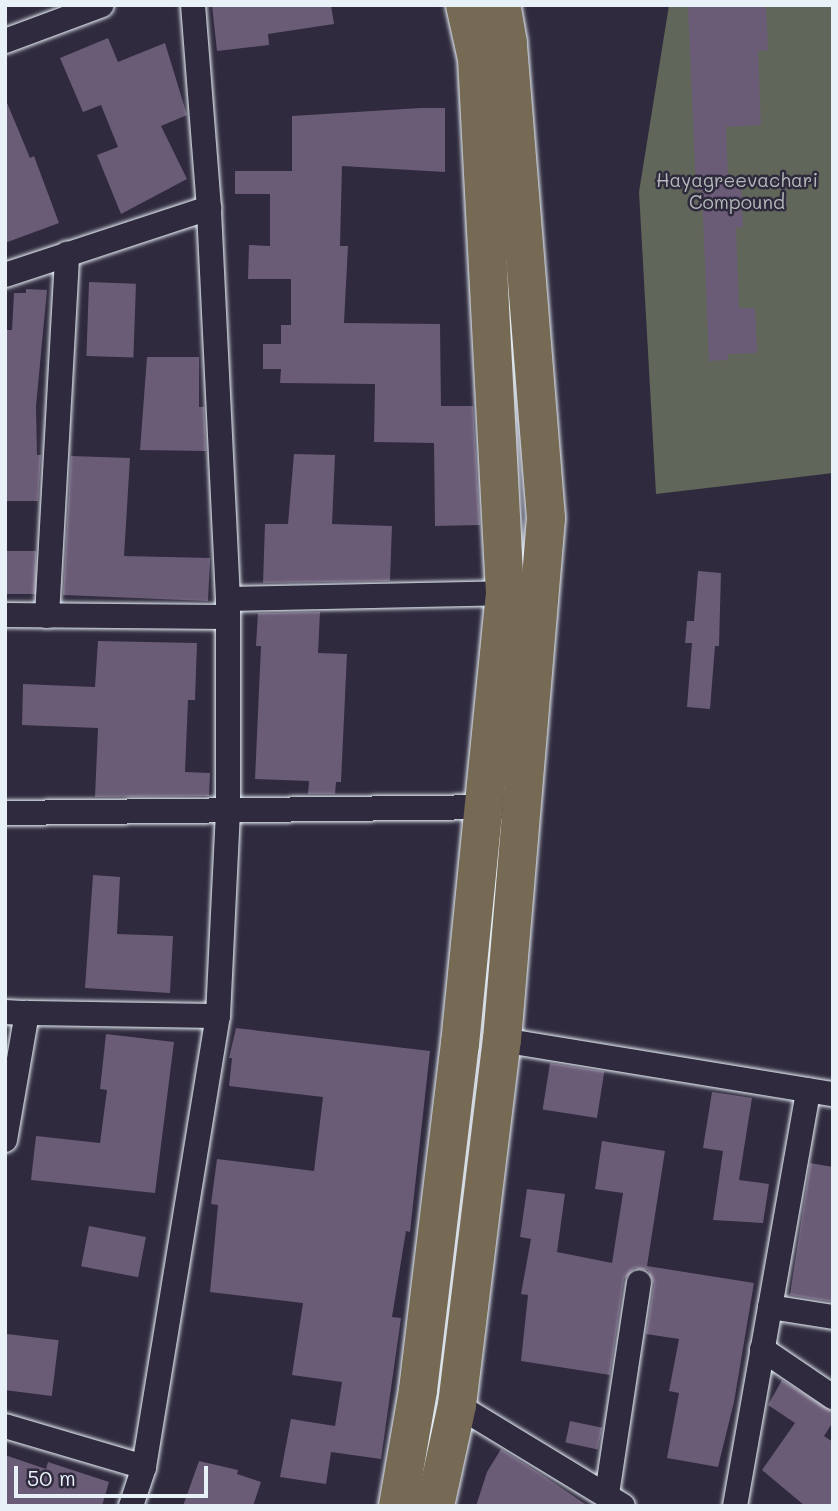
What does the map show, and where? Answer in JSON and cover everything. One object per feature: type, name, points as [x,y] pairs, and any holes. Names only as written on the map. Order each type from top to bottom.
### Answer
[{"type":"main road","points":[[398,1506],[422,1362],[485,810],[505,593],[477,59],[465,5]]},
{"type":"main road","points":[[435,1506],[457,1405],[502,1040],[546,519],[508,43],[501,5]]},
{"type":"street","points":[[5,41],[102,5]]},
{"type":"street","points":[[131,1506],[144,1468],[218,1016],[228,808],[228,608],[209,208],[193,5]]},
{"type":"street","points":[[5,275],[209,208]]},
{"type":"street","points":[[47,616],[67,254]]},
{"type":"street","points":[[5,615],[47,616],[505,593]]},
{"type":"street","points":[[5,813],[228,808],[485,810],[524,803]]},
{"type":"street","points":[[5,1140],[16,1012],[218,1016]]},
{"type":"street","points":[[502,1040],[833,1094]]},
{"type":"street","points":[[734,1506],[808,1090]]},
{"type":"street","points":[[457,1405],[615,1500],[639,1282]]},
{"type":"street","points":[[770,1307],[833,1317]]},
{"type":"street","points":[[762,1349],[833,1397]]},
{"type":"street","points":[[5,1426],[144,1468]]},
{"type":"green space","name":"Hayagreevachari Compound","points":[[669,5],[833,5],[833,473],[656,494],[639,192]]},
{"type":"building","points":[[212,5],[331,5],[334,24],[268,34],[269,45],[217,51]]},
{"type":"building","points":[[688,5],[766,5],[768,50],[758,51],[761,125],[726,127],[728,179],[741,178],[743,227],[736,228],[739,308],[755,308],[757,353],[728,354],[728,360],[709,361],[702,191],[696,191]]},
{"type":"building","points":[[108,38],[118,62],[165,43],[187,115],[161,126],[187,179],[121,214],[97,155],[118,147],[101,105],[83,112],[60,58]]},
{"type":"building","points":[[5,98],[30,158],[34,156],[59,223],[5,243]]},
{"type":"building","points":[[445,108],[445,172],[342,166],[340,246],[348,246],[344,323],[440,324],[441,406],[473,406],[480,525],[435,526],[434,443],[374,442],[375,384],[280,383],[281,369],[263,369],[263,344],[281,344],[281,325],[291,325],[291,279],[248,279],[249,245],[270,246],[270,194],[235,194],[235,171],[292,171],[292,116]]},
{"type":"building","points":[[89,282],[136,284],[133,358],[86,356]]},
{"type":"building","points":[[26,289],[47,290],[36,406],[37,455],[41,455],[38,501],[5,501],[5,330],[12,330],[14,293],[26,293]]},
{"type":"building","points":[[147,357],[199,357],[199,407],[204,407],[206,451],[140,450]]},
{"type":"building","points":[[294,454],[335,455],[332,524],[392,526],[390,581],[263,583],[265,524],[288,524]]},
{"type":"building","points":[[71,456],[130,458],[124,556],[210,558],[208,601],[63,595]]},
{"type":"building","points":[[5,551],[36,551],[36,594],[5,594]]},
{"type":"building","points":[[698,571],[721,573],[719,646],[715,646],[710,709],[687,707],[692,643],[685,643],[687,621],[694,621]]},
{"type":"building","points":[[320,612],[318,653],[347,654],[341,782],[336,782],[335,794],[308,794],[309,781],[255,779],[261,646],[256,646],[258,613]]},
{"type":"building","points":[[98,641],[197,643],[195,700],[188,700],[185,772],[210,773],[209,796],[95,797],[98,728],[22,725],[23,684],[95,687]]},
{"type":"building","points":[[93,875],[120,877],[117,934],[173,936],[170,993],[85,988]]},
{"type":"building","points":[[236,1028],[430,1051],[410,1232],[406,1231],[392,1317],[401,1318],[381,1459],[331,1452],[326,1484],[280,1477],[291,1419],[335,1426],[342,1382],[292,1375],[303,1303],[210,1292],[218,1205],[211,1204],[217,1159],[314,1171],[323,1097],[229,1086],[232,1058],[229,1058]]},
{"type":"building","points":[[106,1034],[174,1042],[155,1193],[31,1180],[36,1136],[100,1143],[107,1090],[100,1089]]},
{"type":"building","points":[[550,1063],[604,1072],[597,1118],[543,1109]]},
{"type":"building","points":[[712,1092],[752,1098],[739,1180],[769,1184],[763,1223],[713,1220],[723,1151],[703,1148]]},
{"type":"building","points":[[602,1141],[665,1151],[647,1266],[754,1283],[734,1402],[718,1467],[667,1458],[679,1393],[669,1391],[679,1339],[646,1334],[654,1284],[648,1270],[634,1268],[624,1279],[610,1375],[521,1361],[528,1295],[521,1294],[531,1239],[520,1237],[527,1189],[565,1194],[557,1252],[612,1263],[623,1193],[595,1189]]},
{"type":"building","points":[[810,1163],[833,1167],[833,1302],[790,1295]]},
{"type":"building","points":[[89,1226],[146,1237],[138,1277],[81,1266]]},
{"type":"building","points":[[7,1334],[59,1340],[52,1396],[5,1390]]},
{"type":"building","points":[[782,1380],[833,1412],[833,1422],[824,1436],[833,1442],[833,1506],[805,1506],[762,1470],[795,1423],[768,1405]]},
{"type":"building","points":[[570,1421],[602,1428],[598,1449],[565,1443]]},
{"type":"building","points":[[501,1449],[588,1506],[476,1506],[487,1472]]},
{"type":"building","points":[[5,1455],[46,1469],[48,1462],[109,1482],[102,1506],[5,1506]]},
{"type":"building","points":[[199,1461],[238,1470],[237,1474],[261,1482],[253,1506],[183,1506]]}]
